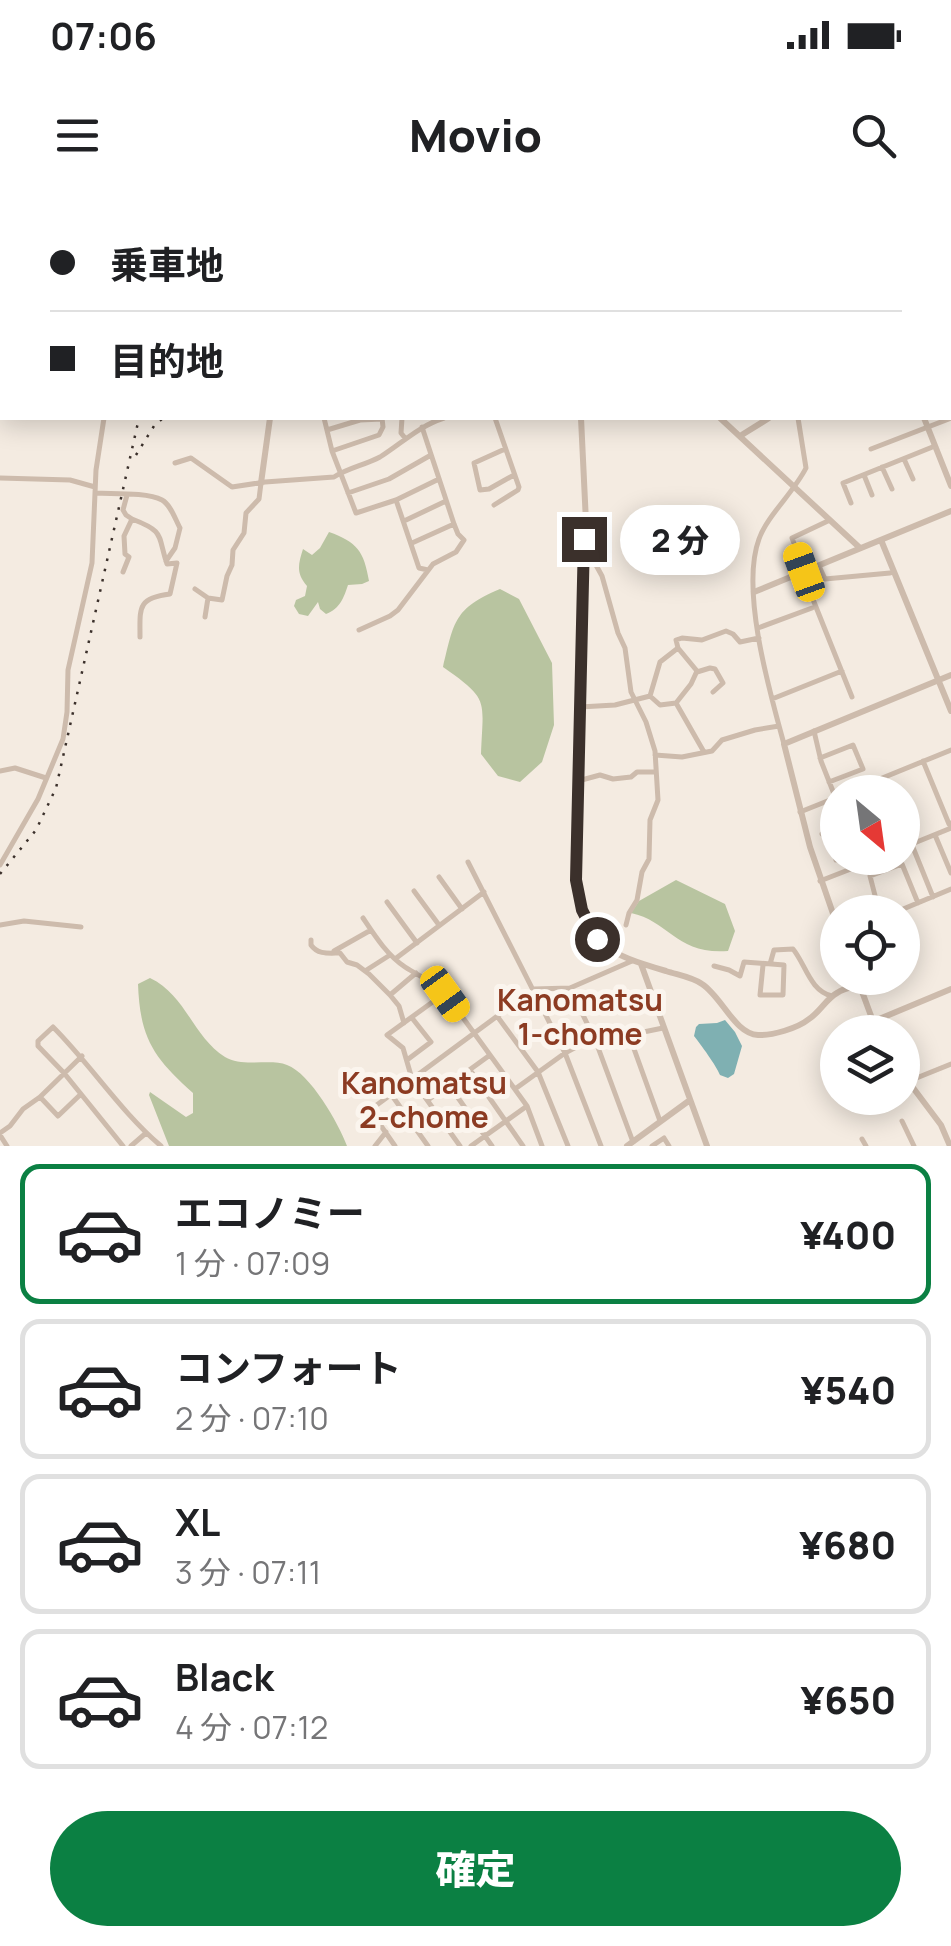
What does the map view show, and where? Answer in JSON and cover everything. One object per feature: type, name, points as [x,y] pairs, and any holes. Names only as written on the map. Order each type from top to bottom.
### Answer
[{"type":"street","points":[[0,865],[28,818],[63,739],[68,670],[92,563],[104,420]]},
{"type":"street","points":[[194,589],[208,598],[222,600],[232,554],[244,533],[246,513],[258,499],[270,420]]},
{"type":"street","points":[[324,420],[356,513],[396,500],[439,479]]},
{"type":"street","points":[[326,430],[360,420]]},
{"type":"street","points":[[332,451],[379,435],[382,420]]},
{"type":"street","points":[[402,420],[405,439]]},
{"type":"street","points":[[175,464],[190,458],[232,487],[334,477],[377,459],[422,427],[439,420]]},
{"type":"street","points":[[494,505],[518,490],[496,420]]},
{"type":"street","points":[[581,420],[586,522],[576,880],[582,910],[597,939],[618,956],[703,984],[718,997],[742,1030],[758,1036],[808,1021],[832,996]]},
{"type":"street","points":[[722,420],[860,548]]},
{"type":"street","points":[[740,436],[767,420]]},
{"type":"street","points":[[798,420],[806,468],[760,535],[754,557],[754,592],[758,638],[772,699],[825,895]]},
{"type":"street","points":[[925,420],[951,486]]},
{"type":"street","points":[[872,449],[946,420]]},
{"type":"street","points":[[359,630],[398,610],[437,560],[452,555],[464,540],[454,524],[422,427]]},
{"type":"street","points":[[851,504],[843,483],[935,446]]},
{"type":"street","points":[[504,449],[474,463],[480,490],[489,490],[514,476]]},
{"type":"street","points":[[347,493],[389,478],[431,455]]},
{"type":"street","points":[[904,458],[913,479]]},
{"type":"street","points":[[882,467],[892,489]]},
{"type":"street","points":[[864,475],[872,496]]},
{"type":"street","points":[[0,478],[70,480],[95,490],[161,500],[180,528],[175,548],[166,561]]},
{"type":"street","points":[[127,495],[124,512],[155,530],[162,539],[166,561],[177,563],[170,594],[154,596],[142,605],[140,637]]},
{"type":"street","points":[[396,500],[419,568],[428,570]]},
{"type":"street","points":[[404,520],[446,502]]},
{"type":"street","points":[[754,592],[951,511]]},
{"type":"street","points":[[123,572],[129,557],[124,552],[124,536],[132,519]]},
{"type":"street","points":[[830,520],[792,538],[852,697]]},
{"type":"street","points":[[412,543],[454,524]]},
{"type":"street","points":[[882,540],[951,710]]},
{"type":"street","points":[[584,545],[602,576],[625,648],[628,682],[646,722],[655,756],[658,800],[650,820],[649,859],[626,925]]},
{"type":"street","points":[[818,566],[825,579],[890,572]]},
{"type":"street","points":[[205,618],[208,598]]},
{"type":"street","points":[[758,629],[812,608]]},
{"type":"street","points":[[697,672],[678,648],[678,639],[702,640],[726,630],[740,642],[758,638]]},
{"type":"street","points":[[653,683],[660,662],[678,648]]},
{"type":"street","points":[[650,696],[654,668]]},
{"type":"street","points":[[697,672],[712,668],[723,678],[713,692]]},
{"type":"street","points":[[772,699],[842,671]]},
{"type":"street","points":[[650,696],[660,705],[676,703],[697,672]]},
{"type":"street","points":[[784,744],[951,675]]},
{"type":"street","points":[[580,708],[650,696]]},
{"type":"street","points":[[676,703],[704,752]]},
{"type":"street","points":[[655,756],[712,752],[722,740],[779,726]]},
{"type":"street","points":[[814,731],[826,775]]},
{"type":"street","points":[[820,758],[853,745],[863,769],[847,775]]},
{"type":"street","points":[[891,775],[951,750]]},
{"type":"street","points":[[920,842],[951,826],[923,762]]},
{"type":"street","points":[[0,770],[15,768],[46,778]]},
{"type":"street","points":[[578,781],[600,775],[613,779],[656,772]]},
{"type":"street","points":[[800,812],[820,805]]},
{"type":"street","points":[[936,835],[951,873]]},
{"type":"street","points":[[468,862],[565,1053],[601,1146]]},
{"type":"street","points":[[874,895],[870,876],[902,864],[915,895]]},
{"type":"street","points":[[920,865],[932,896]]},
{"type":"street","points":[[820,882],[837,875]]},
{"type":"street","points":[[438,877],[462,909]]},
{"type":"street","points":[[920,902],[951,889]]},
{"type":"street","points":[[414,891],[440,926]]},
{"type":"street","points":[[365,971],[416,943],[484,892]]},
{"type":"street","points":[[388,902],[416,943]]},
{"type":"street","points":[[363,918],[392,957],[445,994],[527,1106],[542,1146]]},
{"type":"street","points":[[0,925],[24,921],[81,927]]},
{"type":"street","points":[[330,953],[371,930]]},
{"type":"street","points":[[311,940],[314,949],[340,953],[347,962],[365,971],[399,1006],[404,1024]]},
{"type":"street","points":[[714,966],[740,976],[744,962],[766,964],[784,965],[783,996],[760,995],[766,964],[774,950],[793,948],[815,986],[832,996]]},
{"type":"street","points":[[396,1146],[370,1110],[534,989],[570,988],[636,962]]},
{"type":"street","points":[[636,962],[707,1146]]},
{"type":"street","points":[[390,995],[416,973]]},
{"type":"street","points":[[570,988],[596,1042],[632,1142]]},
{"type":"street","points":[[889,1015],[951,989]]},
{"type":"street","points":[[445,994],[387,1035],[402,1046],[412,1079],[460,1146]]},
{"type":"street","points":[[497,1016],[538,1072],[568,1146]]},
{"type":"street","points":[[407,1060],[430,1042],[412,1018]]},
{"type":"street","points":[[123,1146],[38,1046],[38,1041],[53,1027],[82,1056],[124,1110],[161,1146]]},
{"type":"street","points":[[515,1090],[580,1045],[663,1028]]},
{"type":"street","points":[[629,1035],[660,1122]]},
{"type":"street","points":[[428,1100],[490,1055]]},
{"type":"street","points":[[7,1146],[0,1134],[82,1056]]},
{"type":"street","points":[[920,1077],[951,1064]]},
{"type":"street","points":[[470,1070],[523,1146]]},
{"type":"street","points":[[378,1076],[428,1146]]},
{"type":"street","points":[[449,1085],[492,1146]]},
{"type":"street","points":[[40,1098],[58,1116],[80,1094]]},
{"type":"street","points":[[920,1097],[950,1146]]},
{"type":"street","points":[[632,1142],[690,1100]]},
{"type":"street","points":[[471,1146],[527,1106]]},
{"type":"street","points":[[902,1120],[914,1146]]},
{"type":"street","points":[[376,1146],[386,1132]]},
{"type":"street","points":[[131,1146],[146,1133]]},
{"type":"street","points":[[652,1146],[664,1138],[669,1146]]},
{"type":"street","points":[[632,1142],[643,1146]]},
{"type":"green space","points":[[329,532],[358,549],[369,581],[348,585],[341,602],[331,612],[326,614],[318,602],[308,616],[299,614],[294,606],[296,600],[305,596],[307,586],[299,569],[303,549],[312,555]]},
{"type":"green space","points":[[500,589],[519,599],[552,663],[554,725],[542,762],[520,782],[498,776],[481,754],[480,702],[469,687],[443,667],[458,618],[473,603]]},
{"type":"green space","points":[[676,880],[725,904],[735,931],[728,951],[697,948],[631,913],[639,901]]},
{"type":"green space","points":[[150,978],[172,995],[205,1039],[225,1057],[240,1062],[280,1063],[296,1070],[323,1100],[347,1146],[169,1146],[150,1092],[186,1117],[193,1113],[193,1093],[159,1058],[146,1033],[138,984]]},
{"type":"water","points":[[725,1020],[742,1046],[734,1074],[728,1078],[720,1075],[694,1036],[699,1024]]},
{"type":"railway","points":[[0,874],[36,830],[56,788],[139,420]]},
{"type":"railway","points":[[136,455],[161,420]]},
{"type":"district","name":"Kanomatsu 1-chome","points":[[580,1018]]},
{"type":"district","name":"Kanomatsu 2-chome","points":[[424,1101]]},
{"type":"route","points":[[584,539],[576,880],[582,910],[597,939]]}]
